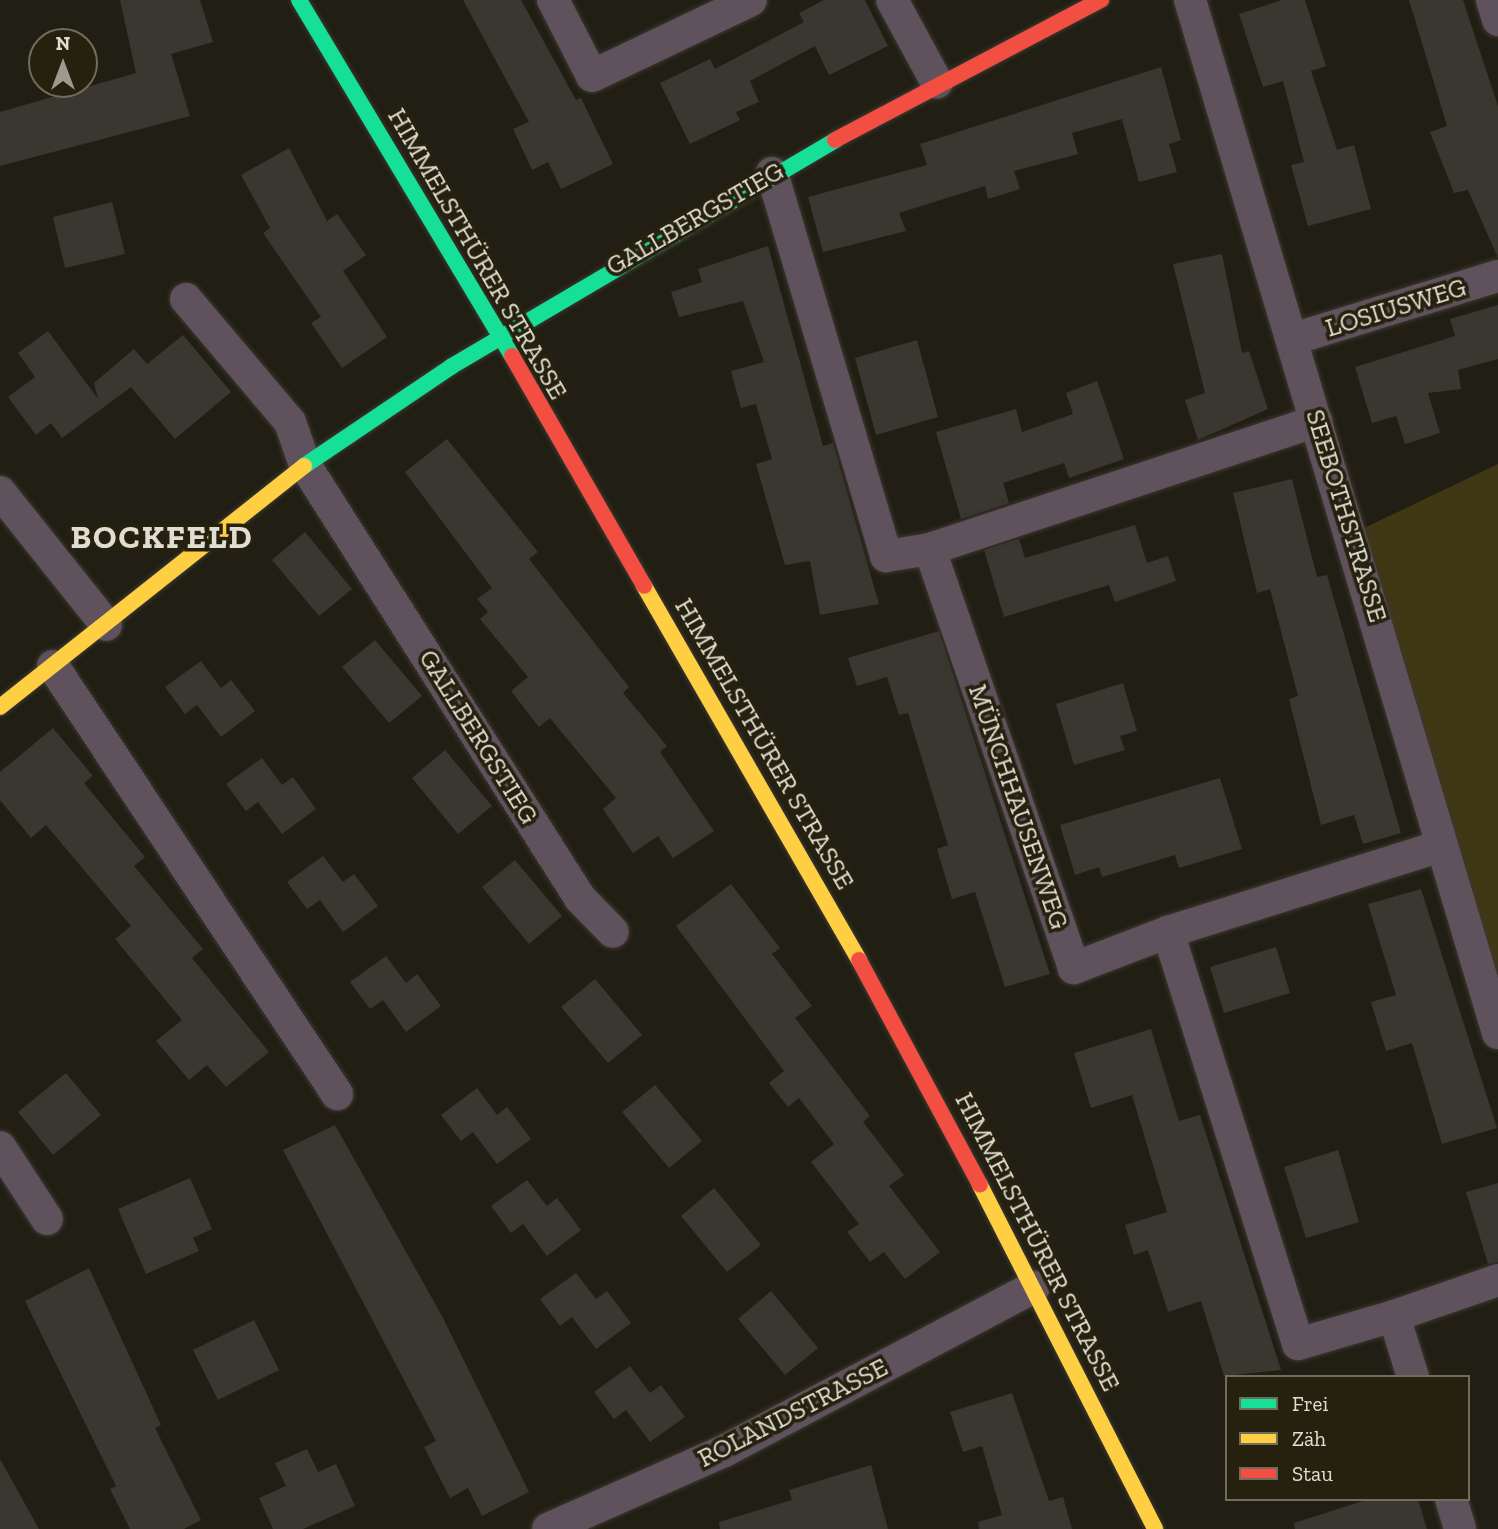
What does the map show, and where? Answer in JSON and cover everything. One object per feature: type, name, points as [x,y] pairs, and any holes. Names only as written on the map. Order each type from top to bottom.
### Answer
[{"type":"street","name":"HIMMELSTHÜRER STRASSE","points":[[299,0],[499,337],[920,1066],[1155,1529]]},
{"type":"street","points":[[553,0],[592,76],[751,0]]},
{"type":"street","points":[[892,0],[937,83]]},
{"type":"street","name":"GALLBERGSTIEG","points":[[0,707],[305,466],[499,337],[772,173],[937,83],[1101,0]]},
{"type":"street","name":"SEEBOTHSTRASSE","points":[[1190,0],[1498,1034]]},
{"type":"street","points":[[1492,0],[1498,20]]},
{"type":"street","points":[[772,173],[886,556],[930,550],[1316,421]]},
{"type":"street","name":"LOSIUSWEG","points":[[1293,339],[1498,276]]},
{"type":"street","name":"GALLBERGSTIEG","points":[[186,299],[290,422],[305,466],[580,898],[612,932]]},
{"type":"street","points":[[0,492],[106,625]]},
{"type":"street","name":"MÜNCHHAUSENWEG","points":[[930,550],[1074,968],[1168,932],[1441,846]]},
{"type":"street","points":[[53,666],[337,1094]]},
{"type":"street","points":[[1168,932],[1298,1344],[1394,1316],[1498,1280]]},
{"type":"street","points":[[0,1147],[47,1219]]},
{"type":"street","name":"ROLANDSTRASSE","points":[[548,1529],[724,1451],[1034,1287]]},
{"type":"street","points":[[1394,1316],[1412,1375]]},
{"type":"street","points":[[1452,1501],[1460,1529]]},
{"type":"shaded area","points":[[1498,464],[1498,995],[1358,531]]},
{"type":"building","points":[[120,0],[200,0],[213,42],[171,54],[190,116],[0,166],[0,112],[49,98],[98,98],[98,84],[136,73]]},
{"type":"building","points":[[463,0],[521,0],[576,100],[581,98],[613,164],[561,189],[548,162],[532,170],[513,129],[529,122]]},
{"type":"building","points":[[824,0],[865,0],[888,46],[829,75],[815,46],[750,81],[759,102],[736,112],[740,120],[690,144],[660,83],[710,59],[715,69],[804,22],[799,13]]},
{"type":"building","points":[[1282,0],[1305,0],[1326,66],[1311,71],[1337,150],[1354,145],[1371,209],[1308,226],[1291,165],[1304,162],[1283,81],[1263,87],[1239,14]]},
{"type":"building","points":[[1409,0],[1463,0],[1498,106],[1498,258],[1468,190],[1454,193],[1430,132],[1447,126]]},
{"type":"building","points":[[1161,67],[1181,140],[1169,144],[1177,172],[1139,182],[1122,119],[1072,133],[1078,154],[1014,171],[1020,189],[988,199],[985,186],[899,213],[906,231],[823,252],[808,197],[927,165],[920,144]]},
{"type":"building","points":[[289,148],[327,221],[337,214],[366,255],[343,271],[387,337],[342,368],[311,323],[321,317],[263,233],[270,228],[241,175]]},
{"type":"building","points":[[112,202],[125,254],[65,268],[53,217]]},
{"type":"building","points":[[768,246],[823,446],[833,443],[879,604],[820,615],[810,561],[785,565],[756,464],[772,459],[756,404],[741,408],[731,371],[764,362],[743,301],[679,317],[671,292],[702,282],[698,269]]},
{"type":"building","points":[[1222,254],[1242,353],[1249,351],[1268,409],[1198,440],[1185,400],[1205,393],[1173,264]]},
{"type":"building","points":[[1498,305],[1498,359],[1458,370],[1461,389],[1428,393],[1440,433],[1405,444],[1396,416],[1372,423],[1355,367],[1455,336],[1450,319]]},
{"type":"building","points":[[48,331],[98,399],[94,383],[134,349],[147,364],[183,335],[231,392],[175,439],[131,387],[62,438],[51,423],[36,435],[8,397],[35,377],[18,353]]},
{"type":"building","points":[[917,340],[938,417],[876,435],[855,358]]},
{"type":"building","points":[[1097,381],[1124,459],[1069,478],[1064,463],[1003,483],[1009,503],[961,519],[936,432],[1016,409],[1022,432],[1073,414],[1066,393]]},
{"type":"building","points":[[447,439],[538,552],[529,559],[629,687],[623,693],[667,746],[660,752],[714,831],[673,858],[658,836],[633,853],[603,809],[616,798],[550,718],[539,727],[511,691],[528,677],[480,619],[488,612],[477,599],[492,588],[405,472]]},
{"type":"building","points":[[1292,479],[1317,577],[1327,575],[1401,833],[1363,844],[1354,815],[1321,825],[1289,699],[1298,696],[1270,589],[1257,593],[1233,493]]},
{"type":"building","points":[[1135,525],[1147,563],[1168,556],[1176,581],[1115,602],[1109,585],[1004,617],[984,550],[1019,539],[1025,558]]},
{"type":"building","points":[[305,532],[352,589],[319,616],[272,560]]},
{"type":"building","points":[[939,631],[1050,974],[1005,987],[975,892],[952,899],[937,849],[948,845],[908,713],[899,715],[887,677],[857,686],[848,658]]},
{"type":"building","points":[[375,640],[422,696],[389,723],[342,667]]},
{"type":"building","points":[[201,661],[221,688],[231,680],[255,711],[221,737],[197,705],[185,714],[165,687]]},
{"type":"building","points":[[1123,683],[1137,731],[1120,736],[1125,750],[1074,765],[1056,704]]},
{"type":"building","points":[[53,728],[93,776],[84,783],[145,857],[134,866],[203,949],[192,958],[269,1052],[226,1087],[207,1065],[189,1080],[156,1041],[182,1020],[115,939],[131,926],[46,825],[31,838],[0,800],[0,772]]},
{"type":"building","points":[[445,750],[492,806],[458,834],[412,778]]},
{"type":"building","points":[[262,758],[282,785],[293,777],[316,809],[282,834],[258,802],[246,811],[226,784]]},
{"type":"building","points":[[1220,778],[1242,849],[1179,868],[1175,855],[1102,877],[1099,867],[1075,875],[1060,825]]},
{"type":"building","points":[[323,856],[343,882],[354,874],[378,906],[343,932],[320,900],[307,909],[287,882]]},
{"type":"building","points":[[515,860],[562,916],[529,944],[482,887]]},
{"type":"building","points":[[731,884],[780,948],[772,954],[812,1006],[795,1018],[870,1116],[863,1122],[904,1175],[889,1186],[940,1252],[905,1279],[884,1252],[870,1262],[847,1232],[859,1224],[811,1162],[834,1144],[799,1098],[788,1107],[769,1083],[784,1071],[676,926]]},
{"type":"building","points":[[1421,889],[1497,1128],[1442,1144],[1412,1043],[1386,1051],[1371,1002],[1396,995],[1368,904]]},
{"type":"building","points":[[1276,947],[1290,993],[1224,1013],[1210,967]]},
{"type":"building","points":[[386,956],[406,983],[417,974],[441,1006],[406,1032],[383,1000],[370,1009],[350,982]]},
{"type":"building","points":[[595,979],[642,1035],[608,1063],[561,1007]]},
{"type":"building","points":[[1151,1029],[1179,1121],[1200,1115],[1281,1370],[1224,1376],[1201,1301],[1168,1312],[1148,1250],[1134,1255],[1125,1225],[1167,1212],[1132,1095],[1091,1108],[1074,1053]]},
{"type":"building","points":[[66,1073],[101,1115],[53,1155],[18,1112]]},
{"type":"building","points":[[655,1085],[702,1141],[669,1168],[622,1112]]},
{"type":"building","points":[[477,1088],[497,1115],[507,1107],[531,1139],[497,1164],[473,1132],[461,1141],[441,1115]]},
{"type":"building","points":[[335,1125],[442,1316],[529,1492],[482,1516],[468,1488],[450,1498],[424,1447],[436,1441],[283,1150]]},
{"type":"building","points":[[1338,1150],[1359,1222],[1306,1238],[1284,1167]]},
{"type":"building","points":[[190,1178],[212,1229],[193,1238],[199,1251],[146,1274],[118,1209]]},
{"type":"building","points":[[527,1180],[547,1206],[557,1198],[581,1230],[547,1256],[523,1224],[511,1233],[491,1206]]},
{"type":"building","points":[[1498,1183],[1498,1262],[1488,1264],[1466,1192]]},
{"type":"building","points":[[714,1188],[761,1245],[727,1272],[681,1216]]},
{"type":"building","points":[[89,1268],[161,1425],[155,1428],[201,1520],[184,1529],[130,1529],[110,1489],[116,1486],[25,1301]]},
{"type":"building","points":[[576,1273],[596,1299],[607,1291],[631,1323],[596,1349],[572,1317],[560,1326],[540,1299]]},
{"type":"building","points":[[771,1291],[818,1348],[785,1375],[738,1319]]},
{"type":"building","points":[[254,1320],[279,1370],[218,1400],[193,1350]]},
{"type":"building","points":[[630,1366],[650,1393],[661,1385],[685,1417],[650,1442],[626,1410],[614,1419],[594,1392]]},
{"type":"building","points":[[1012,1393],[1049,1501],[1063,1497],[1072,1529],[979,1529],[978,1522],[1002,1515],[982,1446],[963,1452],[950,1412]]},
{"type":"building","points":[[307,1449],[318,1472],[336,1464],[355,1506],[303,1529],[273,1529],[259,1498],[286,1486],[275,1463]]},
{"type":"building","points":[[0,1459],[39,1529],[0,1529]]},
{"type":"building","points":[[871,1465],[888,1529],[720,1529],[719,1522],[792,1500],[789,1490]]},
{"type":"building","points":[[1363,1501],[1419,1501],[1427,1529],[1295,1529],[1294,1523]]},
{"type":"traffic: fast","points":[[299,0],[512,356]]},
{"type":"traffic: fast","points":[[304,466],[452,366],[835,140]]},
{"type":"traffic: slow","points":[[0,707],[304,466]]},
{"type":"traffic: slow","points":[[644,586],[859,960]]},
{"type":"traffic: slow","points":[[980,1185],[1155,1529]]},
{"type":"traffic: jam","points":[[835,140],[1101,0]]},
{"type":"traffic: jam","points":[[512,356],[644,586]]},
{"type":"traffic: jam","points":[[859,960],[980,1185]]},
{"type":"district","name":"BOCKFELD","points":[[162,537]]}]
